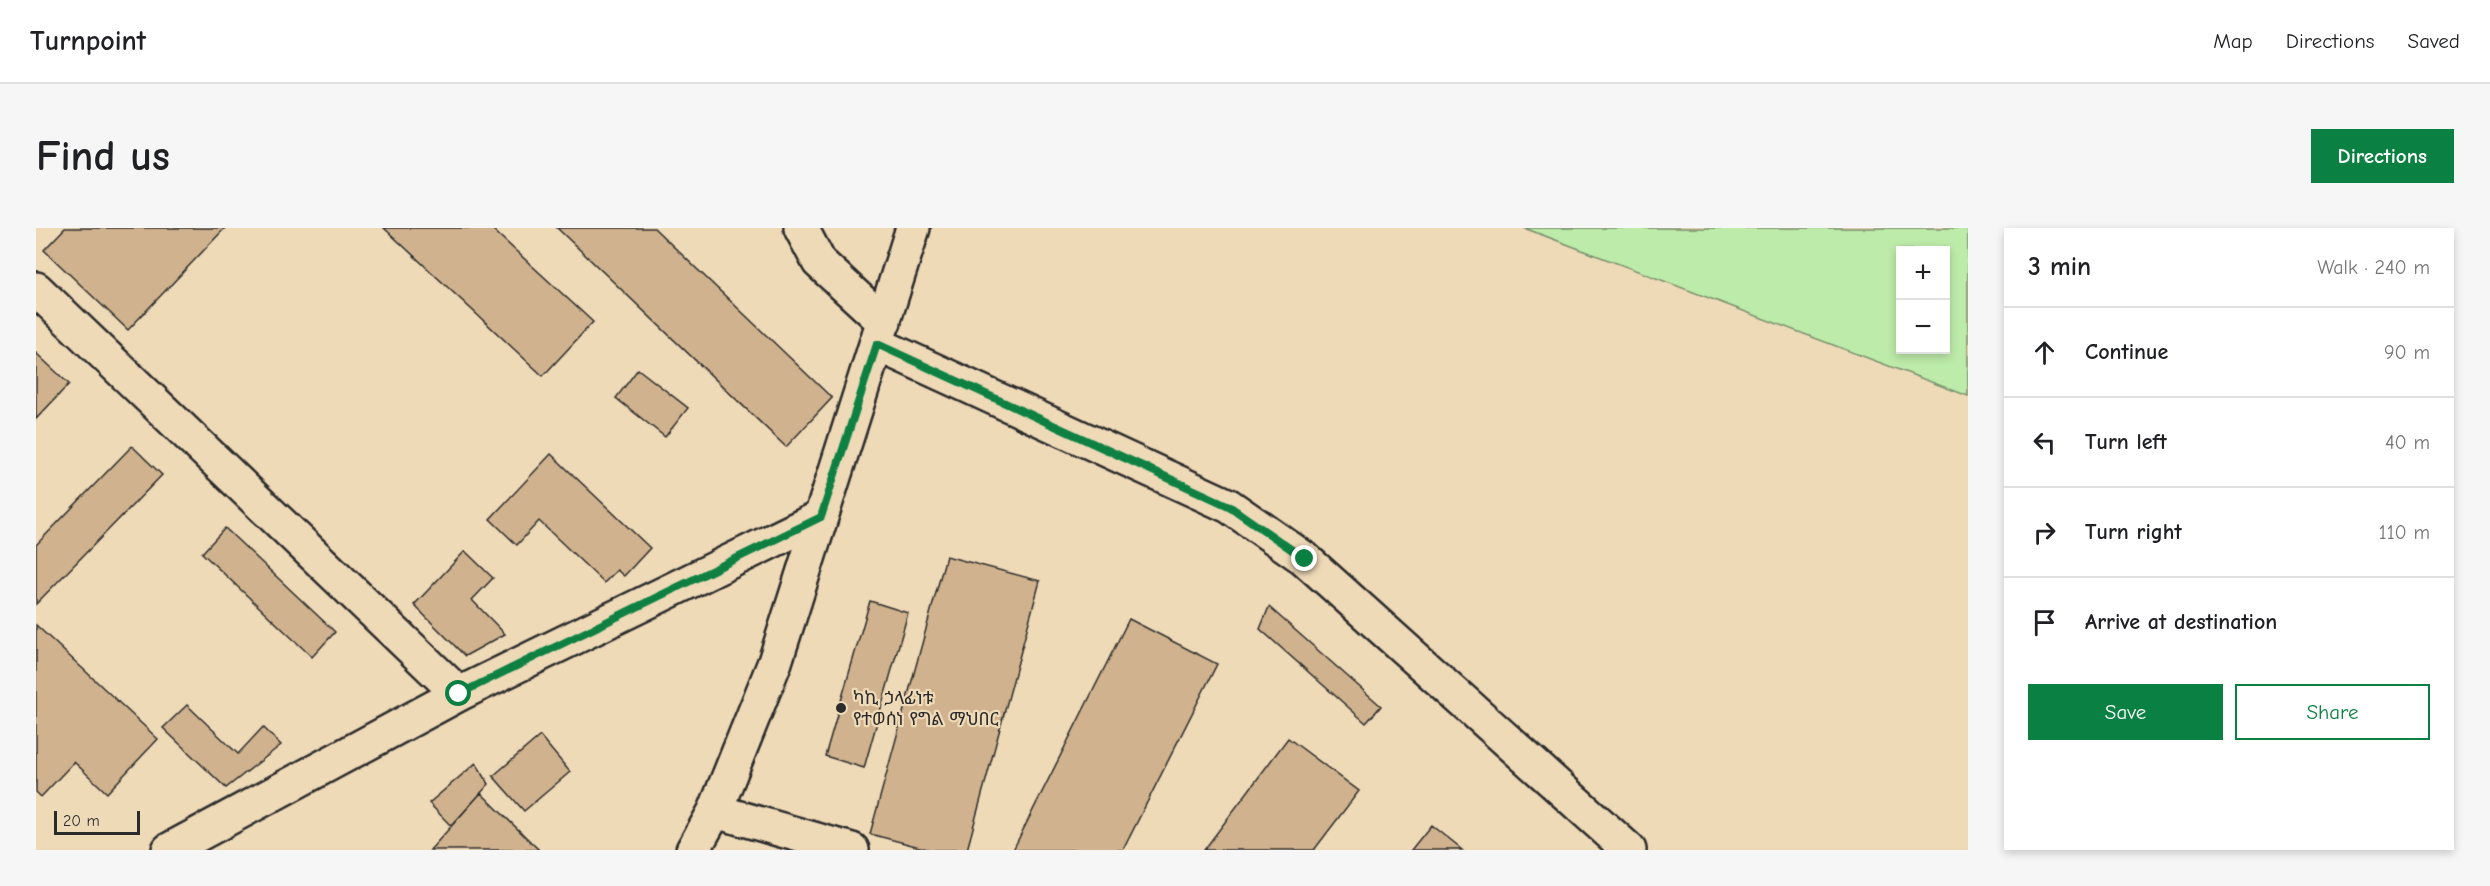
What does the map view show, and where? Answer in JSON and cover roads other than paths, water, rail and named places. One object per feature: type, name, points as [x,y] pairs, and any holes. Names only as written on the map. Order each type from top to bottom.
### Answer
[{"type":"street","points":[[801,228],[819,262],[880,333],[1229,506],[1305,559],[1629,850]]},
{"type":"street","points":[[693,850],[716,811],[775,662],[913,228]]},
{"type":"street","points":[[36,289],[459,694]]},
{"type":"street","points":[[169,850],[459,694],[821,517]]},
{"type":"street","points":[[716,811],[852,850]]},
{"type":"place","name":"ካኪ ኃላፊነቱ የተወሰነ የግል ማህበር","points":[[841,708]]}]
